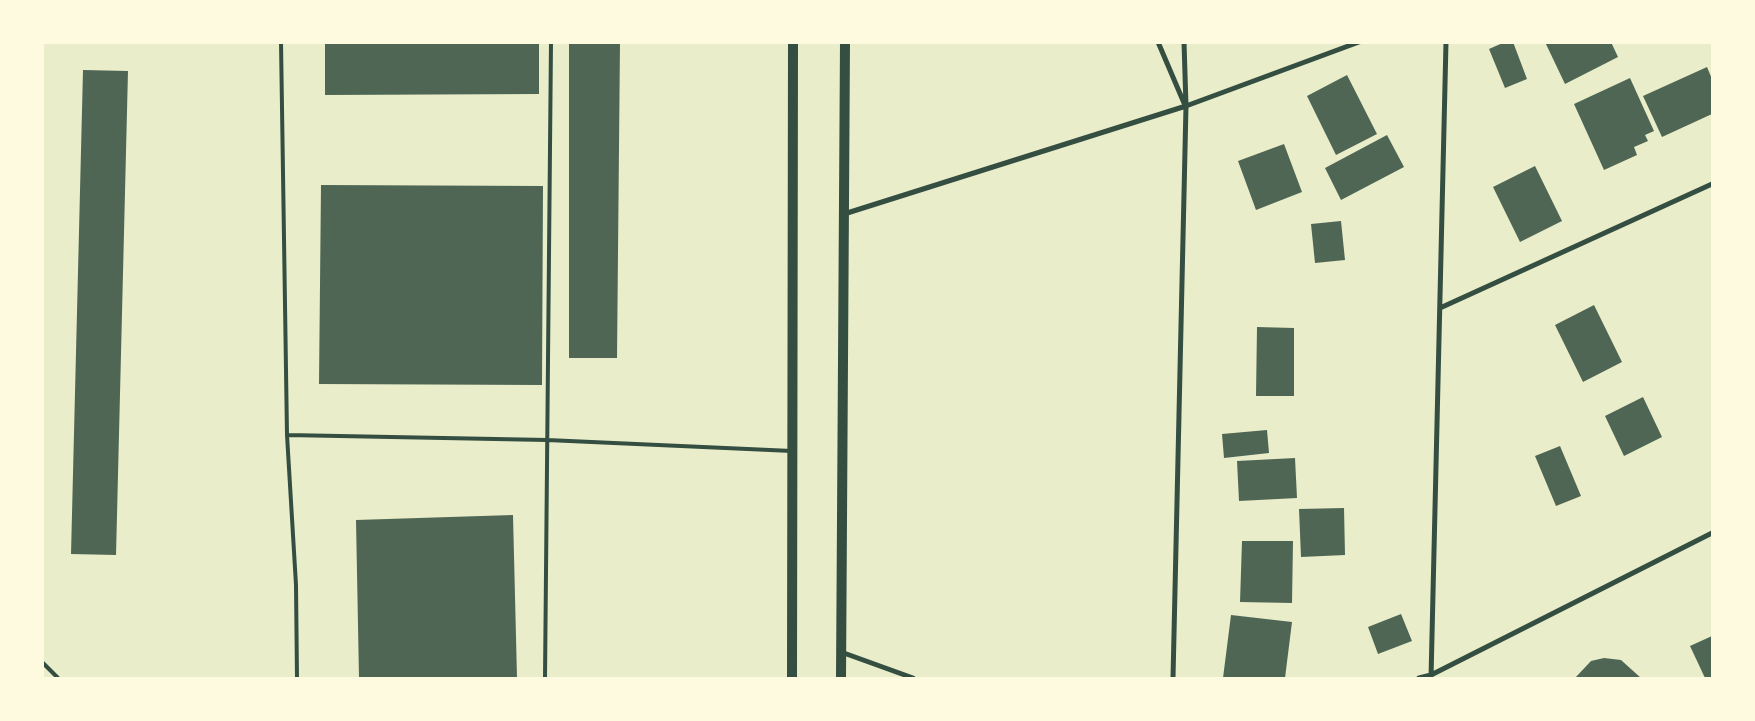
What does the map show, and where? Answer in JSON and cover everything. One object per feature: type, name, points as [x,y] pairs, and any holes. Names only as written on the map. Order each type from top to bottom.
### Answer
[{"type":"main road","points":[[792,678],[793,42]]},
{"type":"main road","points":[[841,678],[845,42]]},
{"type":"street","points":[[1158,42],[1186,106]]},
{"type":"street","points":[[1173,678],[1186,106],[1184,42]]},
{"type":"street","points":[[844,214],[1186,106],[1358,42]]},
{"type":"street","points":[[1431,677],[1446,42]]},
{"type":"street","points":[[1440,308],[1712,184]]},
{"type":"street","points":[[1419,678],[1431,677],[1712,532]]},
{"type":"street","points":[[841,652],[914,678]]},
{"type":"lane","points":[[282,42],[287,434],[296,585],[297,678]]},
{"type":"lane","points":[[545,678],[551,42]]},
{"type":"lane","points":[[287,434],[547,440],[793,451]]},
{"type":"lane","points":[[42,662],[58,678]]},
{"type":"building","points":[[325,42],[539,42],[539,94],[325,95]]},
{"type":"building","points":[[569,42],[620,42],[617,358],[569,358]]},
{"type":"building","points":[[1505,42],[1513,42],[1527,79],[1505,88],[1489,49]]},
{"type":"building","points":[[1545,42],[1611,42],[1618,57],[1565,84]]},
{"type":"building","points":[[1707,67],[1712,79],[1712,114],[1662,137],[1643,96]]},
{"type":"building","points":[[83,70],[128,71],[116,555],[71,554]]},
{"type":"building","points":[[1347,75],[1377,134],[1336,155],[1307,96]]},
{"type":"building","points":[[1630,78],[1654,131],[1645,135],[1648,141],[1634,147],[1637,155],[1604,170],[1574,104]]},
{"type":"building","points":[[1387,135],[1404,167],[1341,200],[1325,168]]},
{"type":"building","points":[[1284,144],[1302,192],[1256,210],[1238,161]]},
{"type":"building","points":[[1535,166],[1562,221],[1520,242],[1493,187]]},
{"type":"building","points":[[321,185],[543,186],[542,385],[319,384]]},
{"type":"building","points":[[1341,221],[1345,260],[1315,263],[1311,224]]},
{"type":"building","points":[[1594,305],[1622,362],[1583,382],[1555,325]]},
{"type":"building","points":[[1257,327],[1294,328],[1294,396],[1256,396]]},
{"type":"building","points":[[1643,397],[1662,437],[1624,456],[1605,416]]},
{"type":"building","points":[[1267,430],[1269,453],[1224,458],[1222,434]]},
{"type":"building","points":[[1560,446],[1581,496],[1556,506],[1535,456]]},
{"type":"building","points":[[1295,458],[1297,498],[1239,501],[1237,461]]},
{"type":"building","points":[[1344,508],[1345,555],[1301,557],[1299,509]]},
{"type":"building","points":[[513,515],[517,678],[359,678],[356,520]]},
{"type":"building","points":[[1242,541],[1293,541],[1292,603],[1240,602]]},
{"type":"building","points":[[1401,614],[1412,641],[1378,654],[1368,627]]},
{"type":"building","points":[[1231,615],[1292,622],[1285,678],[1223,678]]},
{"type":"building","points":[[1712,636],[1712,678],[1705,678],[1690,646]]},
{"type":"building","points":[[1604,658],[1621,660],[1641,678],[1575,678],[1591,661]]}]
